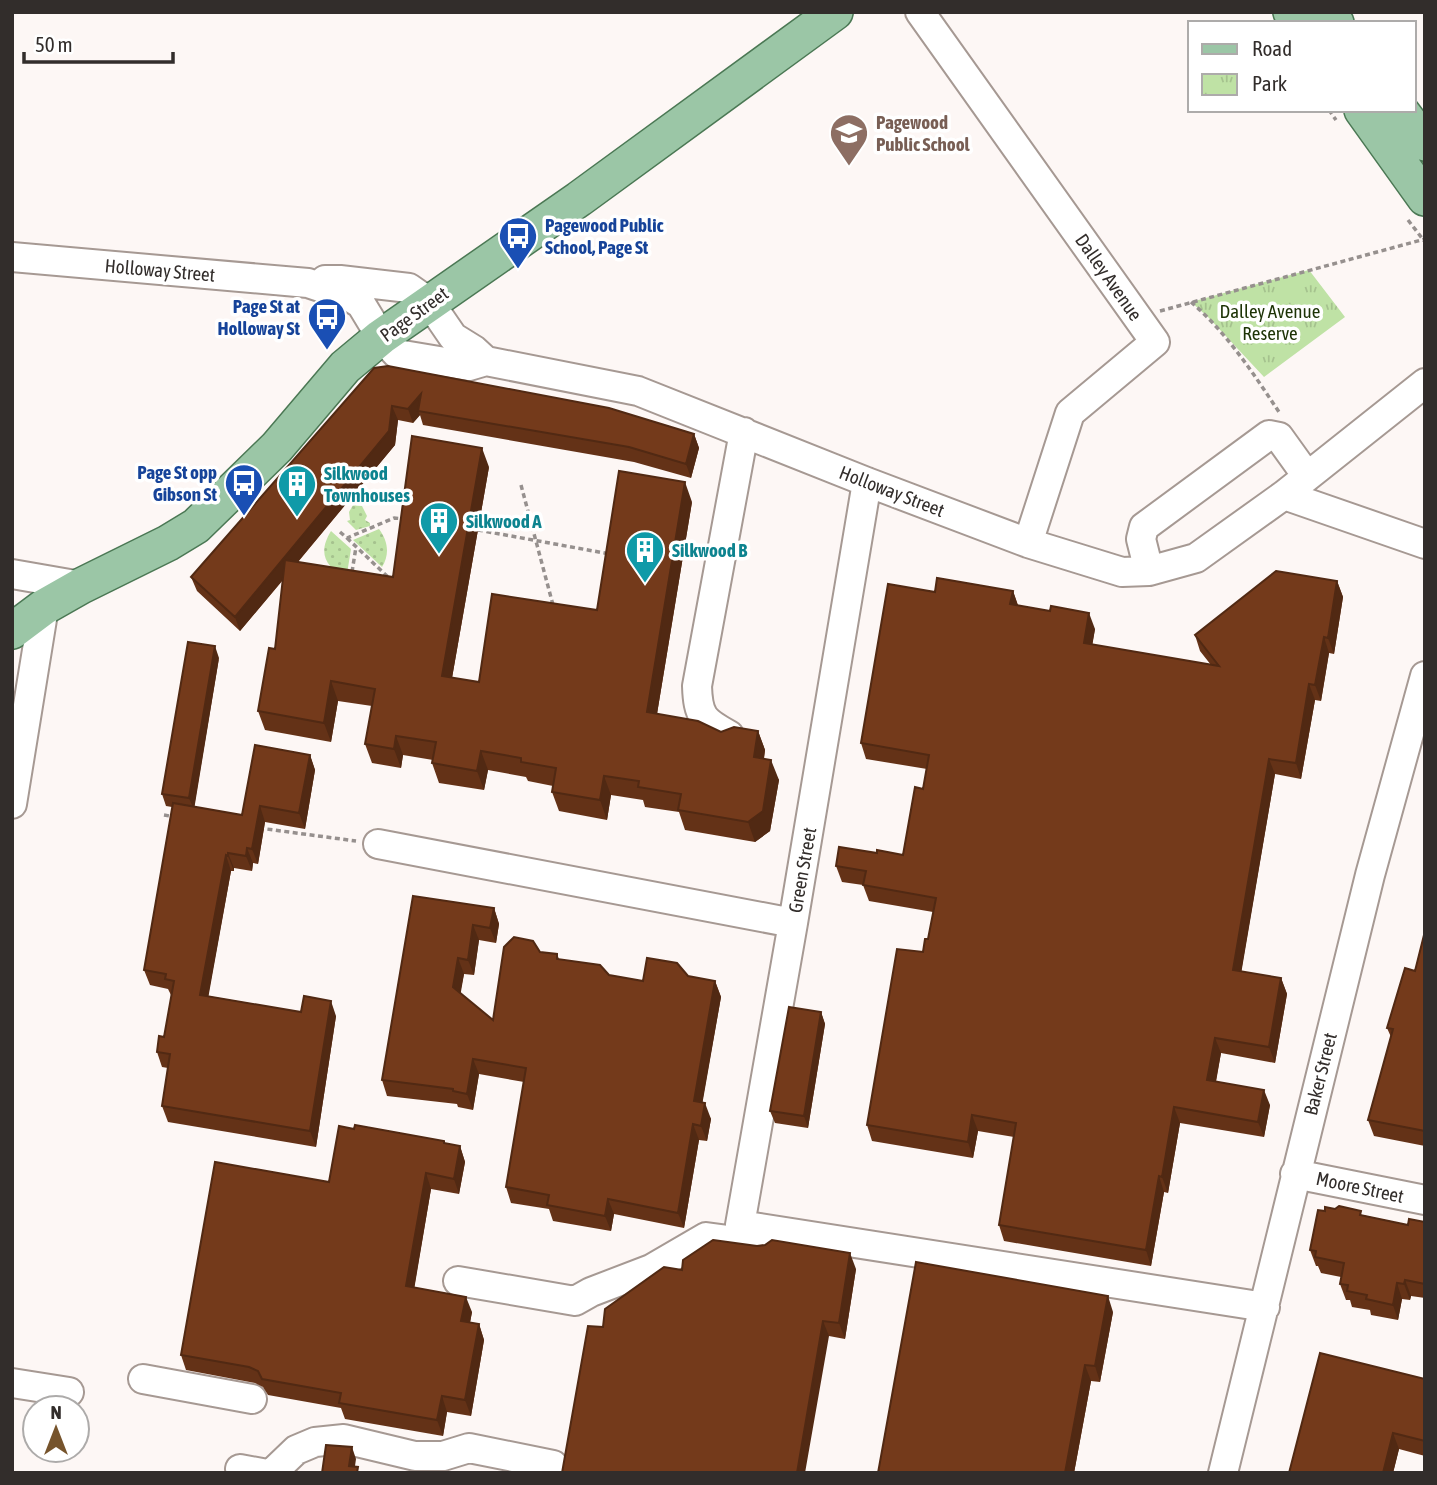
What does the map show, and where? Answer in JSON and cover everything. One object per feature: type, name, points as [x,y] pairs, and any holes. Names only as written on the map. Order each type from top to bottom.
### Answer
[{"type":"main road","name":"Page Street","points":[[12,631],[44,607],[196,526],[276,447],[345,367],[382,337],[579,199],[835,12]]},
{"type":"main road","points":[[1363,112],[1425,198]]},
{"type":"main road","points":[[1402,112],[1425,143]]},
{"type":"street","name":"Dalley Avenue","points":[[920,12],[1155,342],[1070,413],[1028,543]]},
{"type":"street","name":"Holloway Street","points":[[12,257],[308,283],[340,280],[409,288],[429,302],[453,337],[486,361]]},
{"type":"street","name":"Holloway Street","points":[[308,283],[350,296],[361,304],[382,337],[397,354],[469,366],[486,361],[638,391],[1028,543],[1122,572],[1149,571],[1196,558],[1284,495],[1425,383]]},
{"type":"street","points":[[729,735],[708,724],[698,707],[697,686],[744,432]]},
{"type":"street","points":[[1149,571],[1141,539],[1144,527],[1269,435],[1279,437],[1307,476]]},
{"type":"street","name":"Green Street","points":[[378,844],[793,923],[867,482]]},
{"type":"street","points":[[1284,495],[1425,544]]},
{"type":"street","points":[[12,574],[81,586]]},
{"type":"street","points":[[12,804],[44,607]]},
{"type":"street","name":"Baker Street","points":[[1223,1473],[1370,875],[1425,676]]},
{"type":"street","points":[[793,923],[740,1225],[1264,1312]]},
{"type":"street","name":"Moore Street","points":[[1295,1174],[1425,1200]]},
{"type":"street","points":[[457,1281],[575,1301],[650,1269],[706,1237],[1264,1312]]},
{"type":"street","points":[[143,1379],[252,1399]]},
{"type":"street","points":[[12,1383],[69,1392]]},
{"type":"street","points":[[272,1473],[296,1450],[315,1442],[344,1439],[415,1456],[443,1456],[469,1448],[552,1465]]},
{"type":"path","points":[[1138,317],[1425,239]]},
{"type":"path","points":[[1191,302],[1219,329],[1283,418]]},
{"type":"path","points":[[522,485],[554,610]]},
{"type":"path","points":[[347,538],[394,518],[410,520]]},
{"type":"path","points":[[478,530],[616,555]]},
{"type":"path","points":[[340,532],[392,580]]},
{"type":"path","points":[[351,578],[356,547]]},
{"type":"path","points":[[164,815],[185,818]]},
{"type":"path","points":[[248,826],[378,844]]},
{"type":"green space","name":"Dalley Avenue Reserve","points":[[1309,270],[1345,317],[1264,377],[1191,302]]},
{"type":"green space","points":[[353,505],[362,506],[367,516],[365,520],[370,526],[356,530],[347,521],[350,520],[349,512]]},
{"type":"green space","points":[[379,529],[387,548],[382,567],[353,540]]},
{"type":"green space","points":[[331,531],[351,549],[346,580],[333,570],[324,553]]},
{"type":"building","points":[[388,366],[609,408],[694,434],[686,464],[629,447],[418,411],[421,394],[408,409],[392,406],[389,431],[235,617],[191,577],[374,368]]},
{"type":"building","points":[[412,436],[482,448],[442,676],[479,682],[492,594],[597,610],[619,471],[685,482],[647,712],[698,721],[721,732],[734,727],[758,731],[754,757],[771,760],[763,811],[748,822],[678,810],[681,794],[638,787],[639,781],[604,776],[600,800],[552,792],[556,768],[521,762],[521,758],[481,751],[477,771],[432,763],[436,742],[396,736],[394,749],[365,744],[375,689],[331,681],[324,723],[258,711],[269,648],[275,649],[285,560],[393,577]]},
{"type":"building","points":[[1276,571],[1337,581],[1328,638],[1324,637],[1315,685],[1309,684],[1296,763],[1269,759],[1233,970],[1281,978],[1269,1047],[1215,1038],[1207,1080],[1264,1090],[1258,1122],[1174,1107],[1146,1250],[999,1225],[1016,1123],[972,1115],[968,1142],[867,1125],[897,949],[923,952],[936,898],[863,885],[866,871],[836,866],[839,847],[903,855],[915,787],[923,789],[929,755],[861,743],[888,584],[935,592],[937,578],[1013,591],[1010,604],[1050,611],[1051,606],[1089,613],[1084,643],[1219,666],[1195,635]]},
{"type":"building","points":[[188,642],[215,646],[189,798],[162,794]]},
{"type":"building","points":[[255,745],[310,755],[299,813],[260,806],[252,849],[247,848],[246,856],[226,855],[200,995],[301,1012],[304,996],[331,1001],[310,1131],[162,1106],[170,1054],[157,1052],[159,1036],[164,1037],[174,981],[165,979],[166,974],[144,970],[173,803],[242,815]]},
{"type":"building","points":[[413,896],[494,908],[490,928],[473,925],[468,960],[458,958],[453,987],[493,1020],[504,947],[514,937],[533,941],[540,952],[557,954],[557,959],[600,965],[609,975],[643,981],[647,958],[677,963],[688,976],[715,981],[694,1101],[705,1103],[701,1126],[693,1124],[678,1213],[608,1199],[605,1216],[547,1205],[549,1195],[506,1187],[526,1068],[473,1059],[467,1094],[453,1089],[382,1080]]},
{"type":"building","points":[[1425,931],[1425,1131],[1368,1120],[1393,1029],[1387,1028],[1405,968],[1415,971]]},
{"type":"building","points":[[789,1007],[821,1012],[804,1116],[770,1111]]},
{"type":"building","points":[[355,1125],[460,1146],[454,1179],[426,1173],[406,1286],[466,1297],[461,1321],[479,1324],[465,1400],[442,1396],[437,1420],[339,1403],[341,1393],[262,1379],[258,1371],[249,1367],[181,1355],[215,1162],[329,1182],[339,1126],[354,1129]]},
{"type":"building","points":[[1339,1206],[1361,1211],[1360,1215],[1408,1225],[1409,1219],[1425,1222],[1425,1284],[1405,1280],[1404,1284],[1397,1283],[1393,1305],[1366,1299],[1367,1295],[1347,1291],[1348,1285],[1340,1284],[1344,1263],[1315,1257],[1316,1251],[1310,1250],[1318,1210],[1325,1211],[1325,1207],[1335,1209]]},
{"type":"building","points":[[713,1240],[757,1246],[772,1240],[850,1253],[839,1323],[823,1321],[797,1473],[562,1473],[588,1326],[603,1327],[605,1309],[664,1267],[682,1270],[683,1260]]},
{"type":"building","points":[[916,1262],[1108,1296],[1095,1366],[1085,1365],[1065,1473],[878,1473]]},
{"type":"building","points":[[1320,1353],[1425,1379],[1425,1441],[1393,1433],[1383,1473],[1289,1473]]},
{"type":"building","points":[[326,1445],[352,1447],[349,1466],[358,1467],[357,1473],[322,1473]]},
{"type":"place","name":"Pagewood Public School","points":[[849,167]]},
{"type":"place","name":"Pagewood Public School, Page St","points":[[518,270]]},
{"type":"place","name":"Page St at Holloway St","points":[[327,351]]},
{"type":"place","name":"Page St opp Gibson St","points":[[244,517]]},
{"type":"place","name":"Silkwood Townhouses","points":[[297,518]]},
{"type":"place","name":"Silkwood A","points":[[439,555]]},
{"type":"place","name":"Silkwood B","points":[[645,584]]}]
